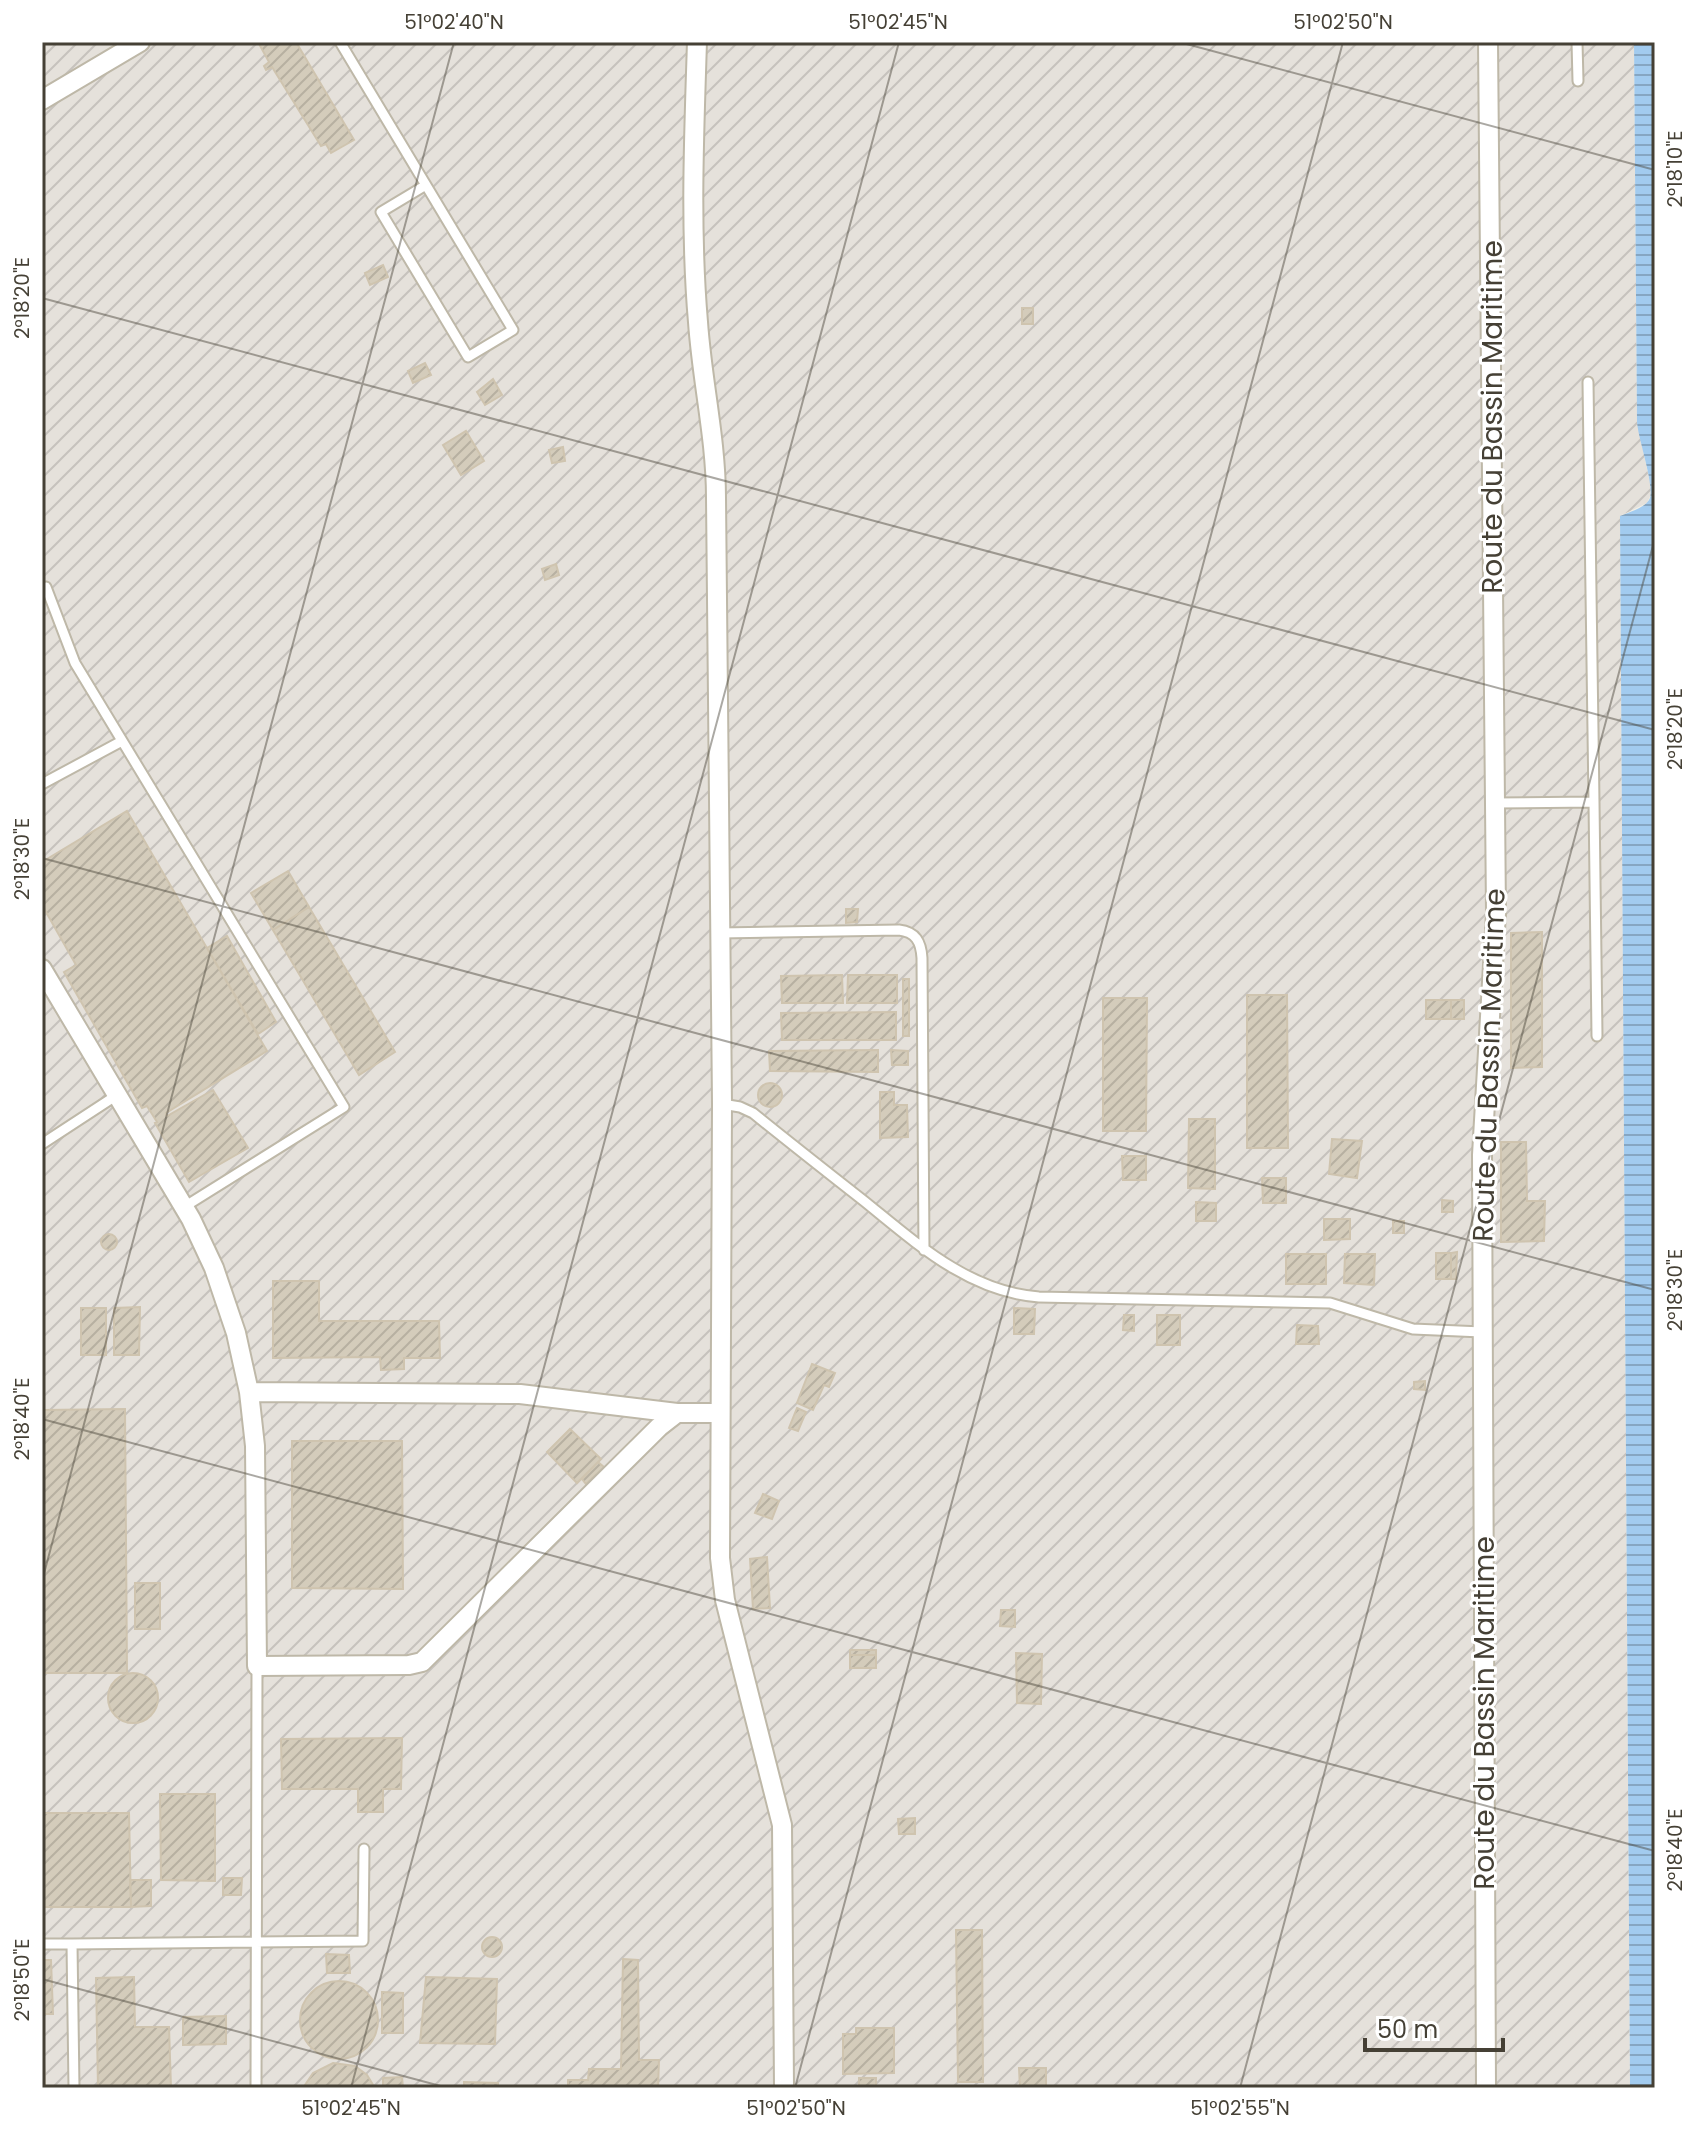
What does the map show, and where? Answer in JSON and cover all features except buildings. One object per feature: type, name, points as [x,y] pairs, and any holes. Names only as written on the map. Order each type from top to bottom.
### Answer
[{"type":"street","points":[[42,100],[140,42]]},
{"type":"street","points":[[697,42],[693,207],[698,322],[716,480],[722,1104],[720,1542],[723,1587],[782,1825],[784,2088]]},
{"type":"street","name":"Route du Bassin Maritime","points":[[1486,2088],[1483,1112],[1495,955],[1488,42]]},
{"type":"street","points":[[42,969],[184,1207],[217,1277],[240,1348],[255,1446],[257,1666],[409,1665],[422,1662],[659,1427],[677,1413]]},
{"type":"street","points":[[249,1392],[520,1394],[677,1413],[719,1413]]},
{"type":"lane","points":[[340,42],[426,185],[513,330],[468,357],[381,212],[426,185]]},
{"type":"lane","points":[[1577,42],[1578,81]]},
{"type":"lane","points":[[1588,382],[1597,1036]]},
{"type":"lane","points":[[42,588],[46,587],[75,663],[344,1107],[184,1207]]},
{"type":"lane","points":[[42,784],[122,741]]},
{"type":"lane","points":[[1495,803],[1594,802]]},
{"type":"lane","points":[[720,933],[899,930],[912,933],[919,940],[922,958],[924,1250]]},
{"type":"lane","points":[[42,1144],[117,1095]]},
{"type":"lane","points":[[722,1104],[753,1113],[924,1250],[986,1285],[1019,1295],[1330,1303],[1413,1329],[1482,1332]]},
{"type":"lane","points":[[256,2088],[257,1666]]},
{"type":"lane","points":[[42,1944],[363,1941],[364,1849]]},
{"type":"lane","points":[[72,1944],[74,2088]]},
{"type":"shaded area","points":[[42,42],[1634,42],[1637,422],[1652,492],[1647,503],[1620,516],[1630,2088],[42,2088]]},
{"type":"water","points":[[1634,42],[1655,42],[1655,2088],[1630,2088],[1620,516],[1643,506],[1651,494],[1637,422]]}]
